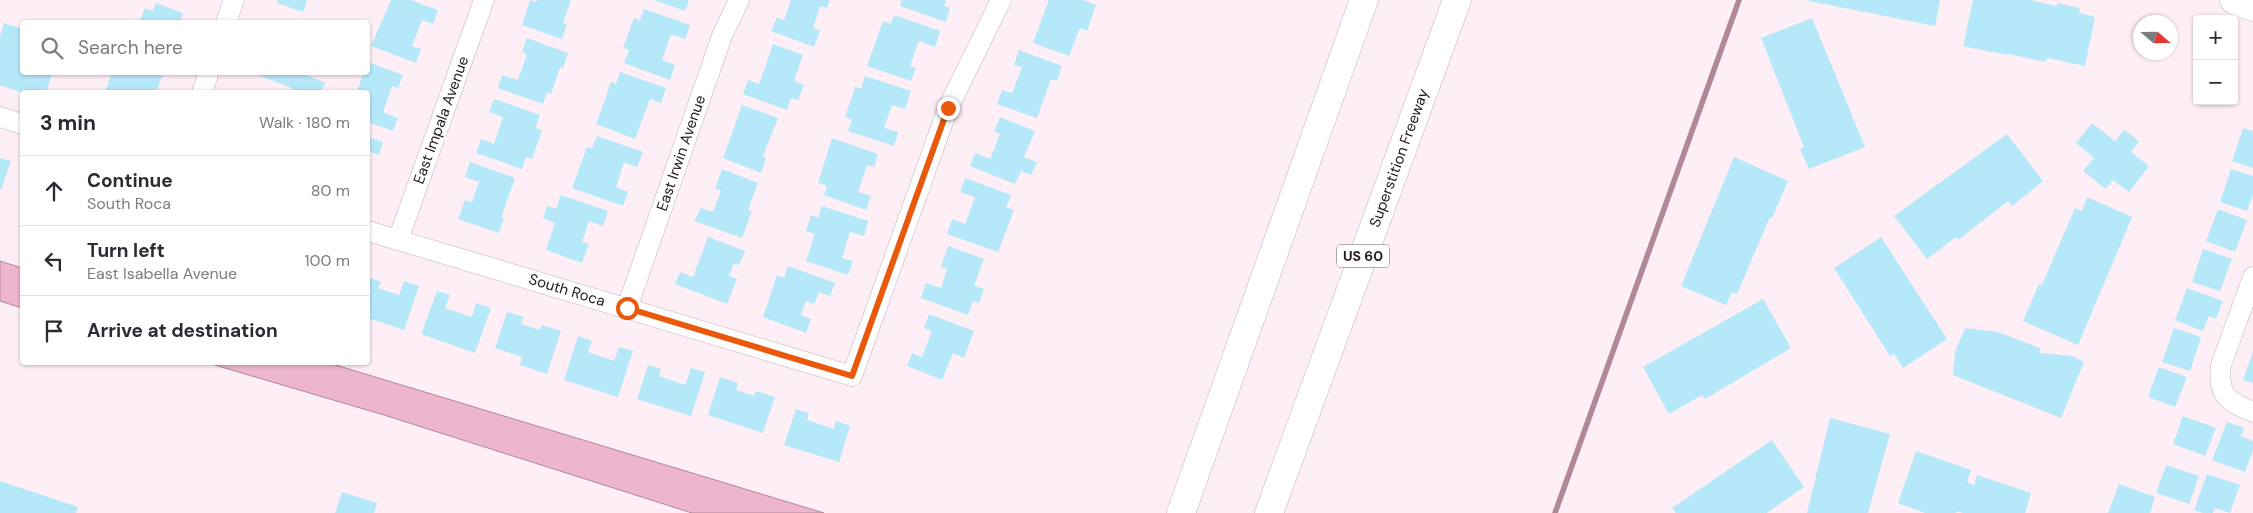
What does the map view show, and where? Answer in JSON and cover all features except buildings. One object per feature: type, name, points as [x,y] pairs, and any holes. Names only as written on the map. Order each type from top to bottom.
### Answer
[{"type":"main road","points":[[1181,513],[1364,0]]},
{"type":"main road","name":"Superstition Freeway","points":[[1269,513],[1457,0]]},
{"type":"main road","points":[[2234,0],[2253,7]]},
{"type":"street","points":[[227,20],[234,0]]},
{"type":"street","name":"East Impala Avenue","points":[[398,240],[484,0]]},
{"type":"street","name":"East Irwin Avenue","points":[[627,308],[722,36],[739,0]]},
{"type":"street","name":"South Roca","points":[[370,232],[852,376],[948,108],[1001,0]]},
{"type":"street","points":[[203,90],[208,75]]},
{"type":"street","points":[[0,117],[20,123]]},
{"type":"street","points":[[2253,277],[2221,365],[2220,375],[2222,390],[2226,397],[2237,406],[2253,412]]},
{"type":"shaded area","points":[[0,261],[20,267],[20,307],[0,301]]},
{"type":"shaded area","points":[[215,365],[336,365],[824,513],[692,513],[384,415]]},
{"type":"waterway","points":[[1555,513],[1739,0]]},
{"type":"route","points":[[627,308],[852,376],[948,108]]}]
